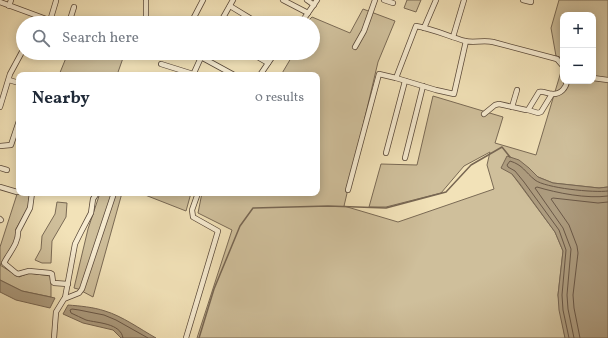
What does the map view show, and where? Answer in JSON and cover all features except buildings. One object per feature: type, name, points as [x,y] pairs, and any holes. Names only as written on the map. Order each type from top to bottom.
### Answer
[{"type":"street","points":[[9,6],[11,0]]},
{"type":"street","points":[[141,0],[147,0],[146,16]]},
{"type":"street","points":[[224,16],[233,0]]},
{"type":"street","points":[[283,0],[308,14],[317,0]]},
{"type":"street","points":[[307,0],[314,5]]},
{"type":"street","points":[[355,47],[364,31],[375,0]]},
{"type":"street","points":[[384,0],[393,3]]},
{"type":"street","points":[[424,28],[436,0]]},
{"type":"street","points":[[453,37],[464,0]]},
{"type":"street","points":[[523,0],[531,2],[531,0]]},
{"type":"street","points":[[52,16],[56,1]]},
{"type":"street","points":[[194,16],[201,1]]},
{"type":"street","points":[[0,2],[36,16]]},
{"type":"street","points":[[230,6],[246,16]]},
{"type":"street","points":[[71,16],[74,7]]},
{"type":"street","points":[[396,78],[416,24],[424,28],[466,41],[483,40],[493,42],[557,58],[560,62]]},
{"type":"street","points":[[348,190],[379,74],[454,94],[466,41]]},
{"type":"street","points":[[0,107],[9,80],[18,60]]},
{"type":"street","points":[[194,72],[200,60]]},
{"type":"street","points":[[210,60],[229,72]]},
{"type":"street","points":[[262,72],[268,62],[264,60]]},
{"type":"street","points":[[161,64],[187,72]]},
{"type":"street","points":[[596,78],[608,80]]},
{"type":"street","points":[[9,80],[16,82]]},
{"type":"street","points":[[386,153],[405,81]]},
{"type":"street","points":[[528,110],[539,92],[542,91],[552,94],[559,92],[566,87],[566,84]]},
{"type":"street","points":[[404,158],[423,86]]},
{"type":"street","points":[[512,107],[517,90]]},
{"type":"street","points":[[484,114],[498,104],[538,113],[541,112],[552,94]]},
{"type":"street","points":[[0,146],[11,145],[16,130]]},
{"type":"street","points":[[0,168],[7,170]]},
{"type":"street","points":[[0,188],[16,192]]},
{"type":"street","points":[[32,196],[30,208],[18,231],[17,241],[4,263],[16,273],[21,274],[29,271],[50,273],[52,274],[52,282],[68,284]]},
{"type":"street","points":[[54,338],[56,312],[64,299],[76,240],[91,213],[93,199],[95,196]]},
{"type":"street","points":[[64,299],[79,293],[82,289],[113,196]]},
{"type":"street","points":[[186,338],[218,231],[193,216],[192,210],[197,196]]},
{"type":"shaded area","points":[[407,0],[421,0],[416,12],[404,8]]},
{"type":"shaded area","points":[[559,0],[608,0],[608,187],[599,188],[553,183],[538,177],[529,168],[512,174],[555,232],[563,251],[558,295],[565,338],[197,338],[232,230],[198,213],[201,196],[320,196],[320,72],[283,72],[290,60],[320,60],[320,20],[350,33],[363,9],[395,21],[378,62],[344,206],[398,222],[494,189],[487,165],[490,152],[464,166],[441,193],[386,207],[369,207],[381,164],[417,165],[433,96],[503,117],[495,143],[536,155],[560,75],[560,84],[596,84],[596,12],[560,12],[560,57],[556,56],[551,28]]},
{"type":"shaded area","points":[[65,60],[122,60],[118,72],[60,72]]},
{"type":"shaded area","points":[[16,196],[30,196],[28,208],[16,229],[15,242],[0,265],[0,247]]},
{"type":"shaded area","points":[[99,196],[121,196],[93,297],[74,288],[88,229]]},
{"type":"shaded area","points":[[148,196],[190,196],[186,211]]},
{"type":"shaded area","points":[[57,202],[67,203],[66,217],[52,241],[51,263],[42,263],[35,260],[41,249],[42,236],[55,214]]},
{"type":"shaded area","points":[[0,265],[19,277],[29,273],[51,276],[51,297],[22,291],[0,280]]},
{"type":"water","points":[[507,156],[519,160],[538,177],[553,183],[599,188],[608,187],[608,338],[565,338],[559,310],[558,295],[563,251],[555,232],[520,184],[512,174],[501,168]]},
{"type":"water","points":[[0,280],[22,291],[55,298],[50,308],[16,300],[0,292]]},
{"type":"water","points":[[68,305],[91,308],[111,313],[156,338],[121,338],[113,330],[83,323],[63,314]]},
{"type":"waterway","points":[[199,338],[214,289],[240,226],[253,208],[328,206],[386,208],[446,192],[471,165],[502,147],[510,157]]}]
